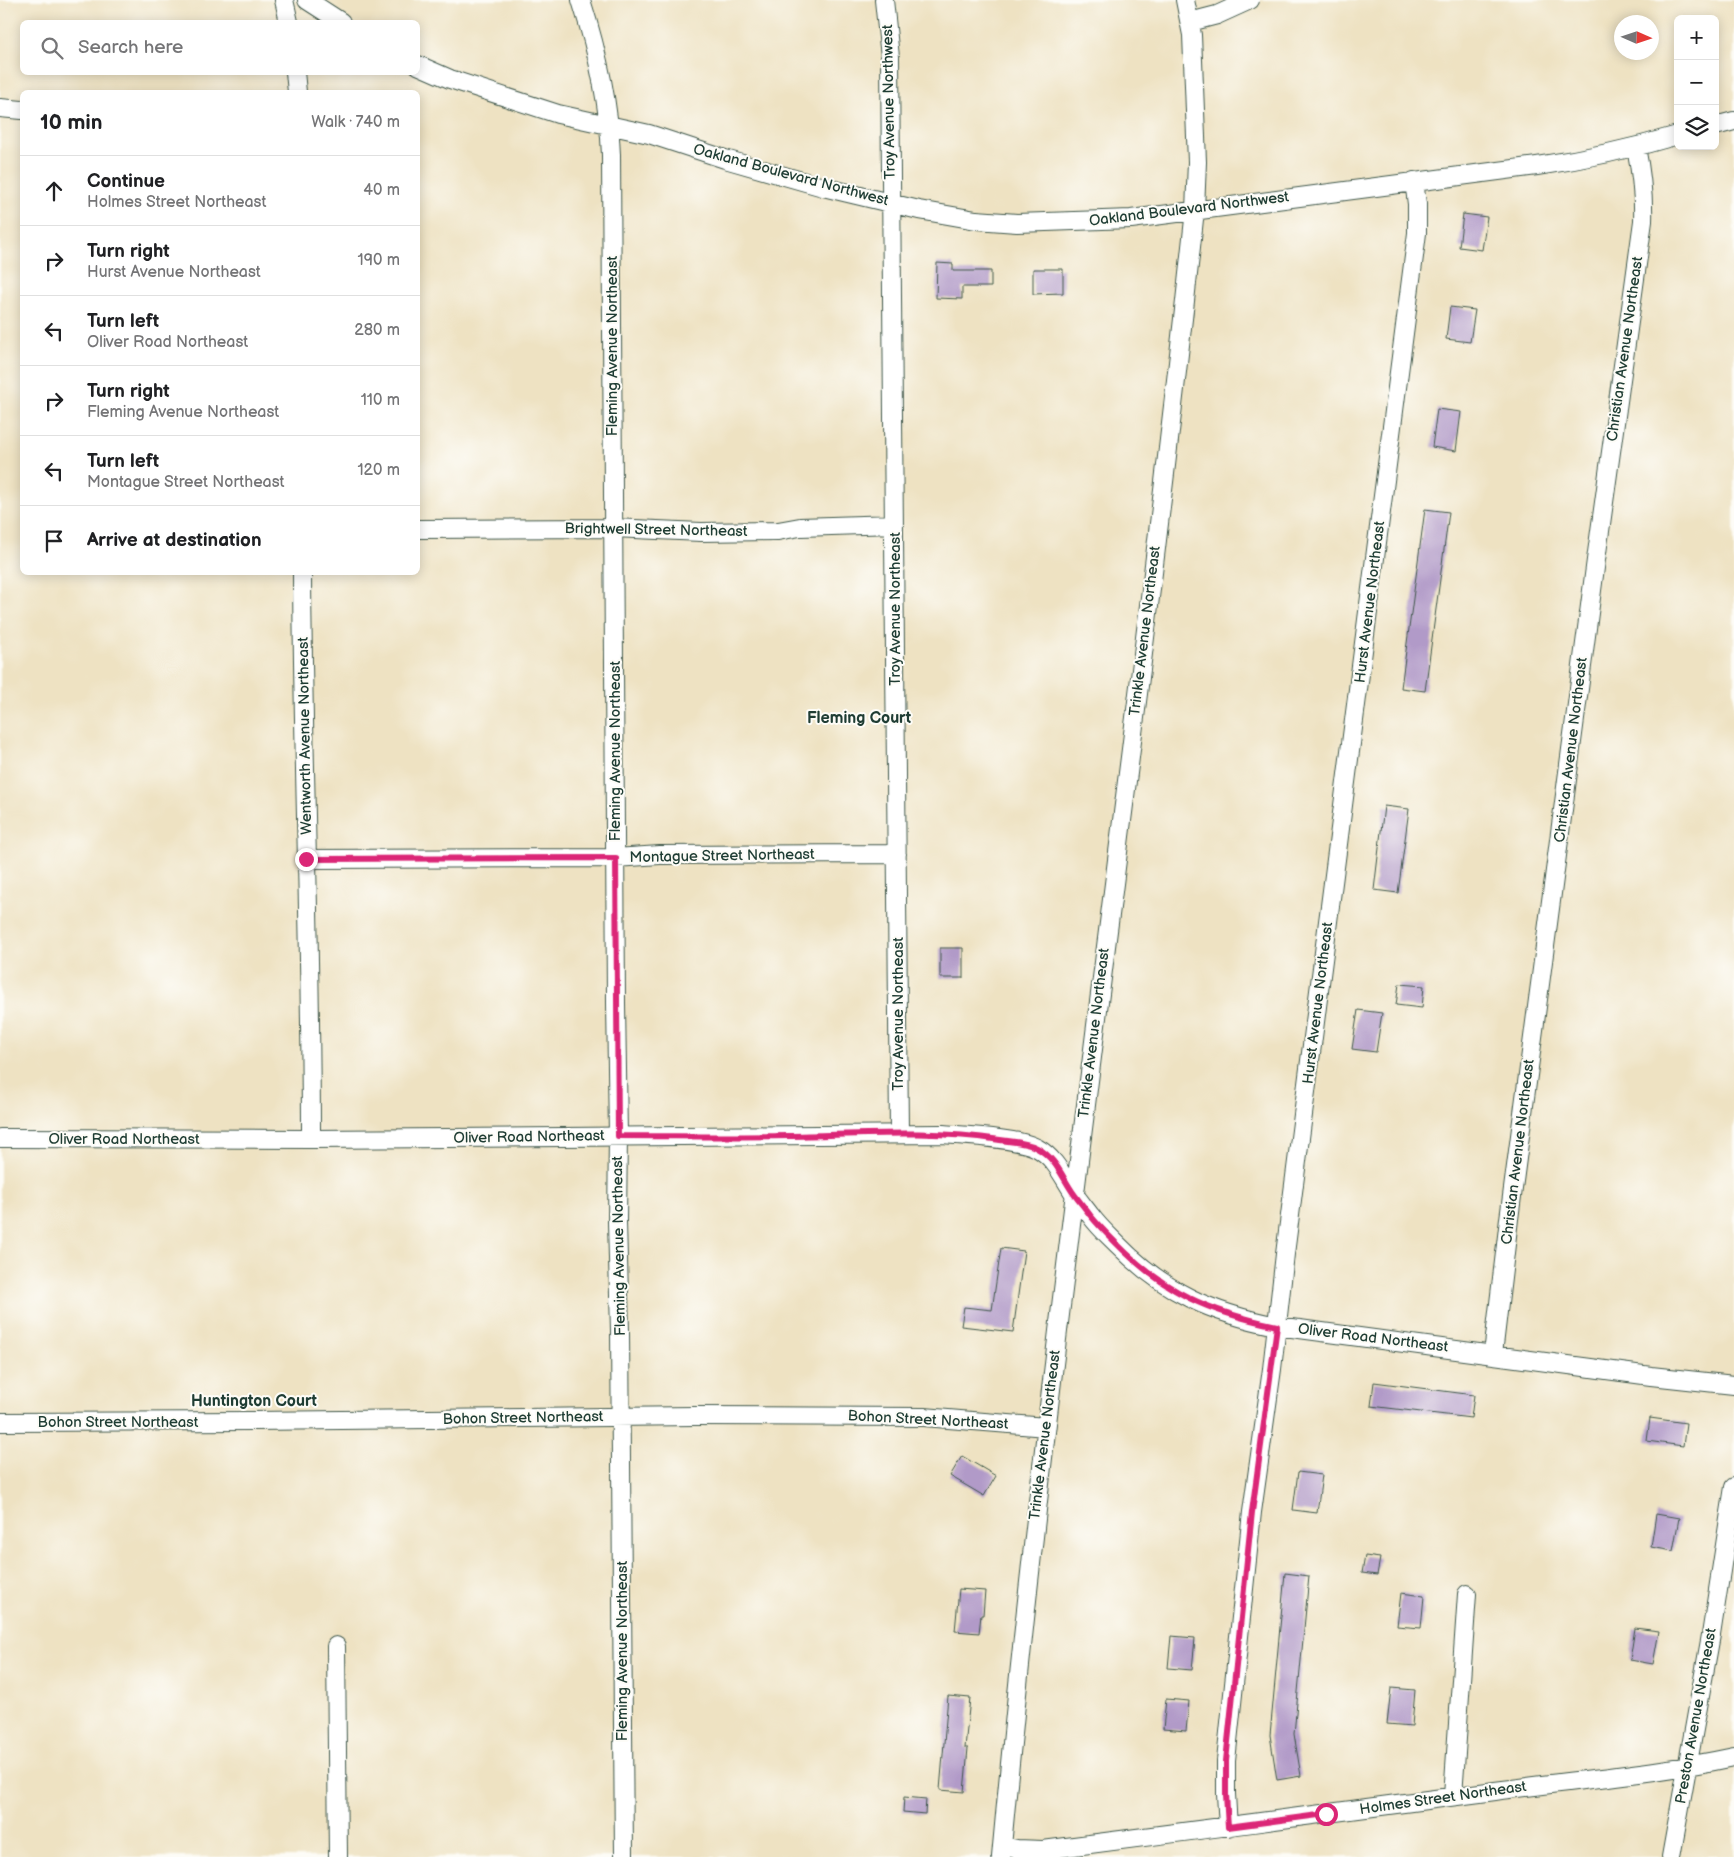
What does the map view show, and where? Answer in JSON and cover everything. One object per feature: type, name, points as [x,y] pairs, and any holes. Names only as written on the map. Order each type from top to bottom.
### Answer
[{"type":"street","points":[[284,0],[289,20]]},
{"type":"street","points":[[307,0],[338,20]]},
{"type":"street","name":"Fleming Avenue Northeast","points":[[581,0],[602,77],[610,125],[618,1136],[617,1222],[621,1417],[624,1857]]},
{"type":"street","name":"Troy Avenue Northwest","points":[[884,0],[890,57],[891,203]]},
{"type":"street","name":"Trinkle Avenue Northeast","points":[[1002,1851],[1046,1427],[1163,497],[1195,210],[1197,162],[1192,35],[1185,0]]},
{"type":"street","points":[[1190,22],[1217,14],[1250,0]]},
{"type":"street","name":"Oakland Boulevard Northwest","points":[[420,66],[450,79],[515,102],[558,114],[649,134],[724,159],[814,184],[891,203],[976,220],[1017,223],[1131,219],[1546,164],[1636,148],[1674,136]]},
{"type":"street","points":[[295,75],[297,90]]},
{"type":"street","points":[[0,108],[20,110]]},
{"type":"street","points":[[1719,125],[1734,122]]},
{"type":"street","name":"Christian Avenue Northeast","points":[[1493,1354],[1509,1219],[1642,221],[1644,198],[1642,175],[1636,148]]},
{"type":"street","name":"Hurst Avenue Northeast","points":[[1228,1827],[1226,1761],[1251,1521],[1417,233],[1417,204],[1414,181]]},
{"type":"street","name":"Troy Avenue Northeast","points":[[891,203],[899,1134]]},
{"type":"street","name":"Brightwell Street Northeast","points":[[420,529],[613,528],[701,532],[768,531],[800,527],[894,524]]},
{"type":"street","name":"Wentworth Avenue Northeast","points":[[302,575],[306,859],[311,1022],[311,1139]]},
{"type":"street","name":"Montague Street Northeast","points":[[306,859],[616,858],[660,855],[897,854]]},
{"type":"street","name":"Oliver Road Northeast","points":[[0,1138],[63,1140],[311,1139],[899,1134],[943,1134],[979,1137],[1035,1147],[1054,1161],[1074,1194],[1094,1221],[1126,1253],[1161,1283],[1212,1309],[1247,1320],[1277,1326],[1652,1376],[1734,1385]]},
{"type":"street","name":"Bohon Street Northeast","points":[[0,1422],[695,1416],[924,1417],[1046,1427]]},
{"type":"street","name":"Preston Avenue Northeast","points":[[1671,1857],[1711,1635],[1734,1487]]},
{"type":"street","points":[[1453,1796],[1467,1594]]},
{"type":"street","points":[[336,1646],[338,1857]]},
{"type":"street","name":"Holmes Street Northeast","points":[[1002,1851],[1017,1849],[1043,1850],[1228,1827],[1542,1784],[1652,1773],[1734,1758]]},
{"type":"building","points":[[1463,214],[1487,217],[1482,250],[1459,247]]},
{"type":"building","points":[[937,263],[953,264],[953,271],[991,271],[991,287],[962,287],[962,299],[936,298]]},
{"type":"building","points":[[1033,269],[1063,269],[1063,293],[1033,294]]},
{"type":"building","points":[[1450,307],[1475,310],[1470,342],[1446,339]]},
{"type":"building","points":[[1437,409],[1461,412],[1456,451],[1432,447]]},
{"type":"building","points":[[1425,509],[1449,512],[1425,691],[1401,688]]},
{"type":"building","points":[[1384,806],[1409,809],[1398,893],[1374,890]]},
{"type":"building","points":[[940,948],[963,948],[963,978],[940,978]]},
{"type":"building","points":[[1399,984],[1424,986],[1422,1008],[1396,1005]]},
{"type":"building","points":[[1358,1010],[1382,1013],[1376,1052],[1352,1049]]},
{"type":"building","points":[[1001,1248],[1024,1251],[1013,1332],[961,1326],[964,1307],[992,1310]]},
{"type":"building","points":[[1374,1382],[1474,1395],[1471,1418],[1371,1406]]},
{"type":"building","points":[[1650,1418],[1686,1423],[1683,1446],[1647,1441]]},
{"type":"building","points":[[962,1456],[996,1476],[984,1496],[950,1476]]},
{"type":"building","points":[[1298,1472],[1322,1475],[1317,1513],[1293,1510]]},
{"type":"building","points":[[1656,1514],[1679,1518],[1673,1551],[1651,1547]]},
{"type":"building","points":[[1365,1556],[1380,1558],[1377,1575],[1362,1573]]},
{"type":"building","points":[[1285,1573],[1309,1576],[1294,1734],[1301,1776],[1277,1780],[1270,1735]]},
{"type":"building","points":[[959,1589],[985,1591],[979,1633],[955,1631]]},
{"type":"building","points":[[1401,1593],[1424,1596],[1421,1628],[1397,1626]]},
{"type":"building","points":[[1635,1628],[1659,1631],[1653,1664],[1630,1660]]},
{"type":"building","points":[[1171,1636],[1195,1638],[1192,1670],[1168,1668]]},
{"type":"building","points":[[1391,1688],[1415,1690],[1412,1726],[1387,1724]]},
{"type":"building","points":[[948,1696],[970,1698],[965,1748],[968,1748],[964,1792],[940,1790]]},
{"type":"building","points":[[1166,1699],[1189,1701],[1186,1731],[1163,1729]]},
{"type":"building","points":[[904,1797],[926,1799],[925,1814],[903,1812]]},
{"type":"district","name":"Fleming Court","points":[[859,718]]},
{"type":"district","name":"Huntington Court","points":[[254,1401]]},
{"type":"route","points":[[306,859],[616,858],[618,1136],[943,1134],[1023,1143],[1035,1147],[1054,1161],[1074,1194],[1094,1221],[1126,1253],[1161,1283],[1212,1309],[1247,1320],[1277,1326],[1252,1512],[1226,1761],[1228,1827],[1326,1814]]}]
